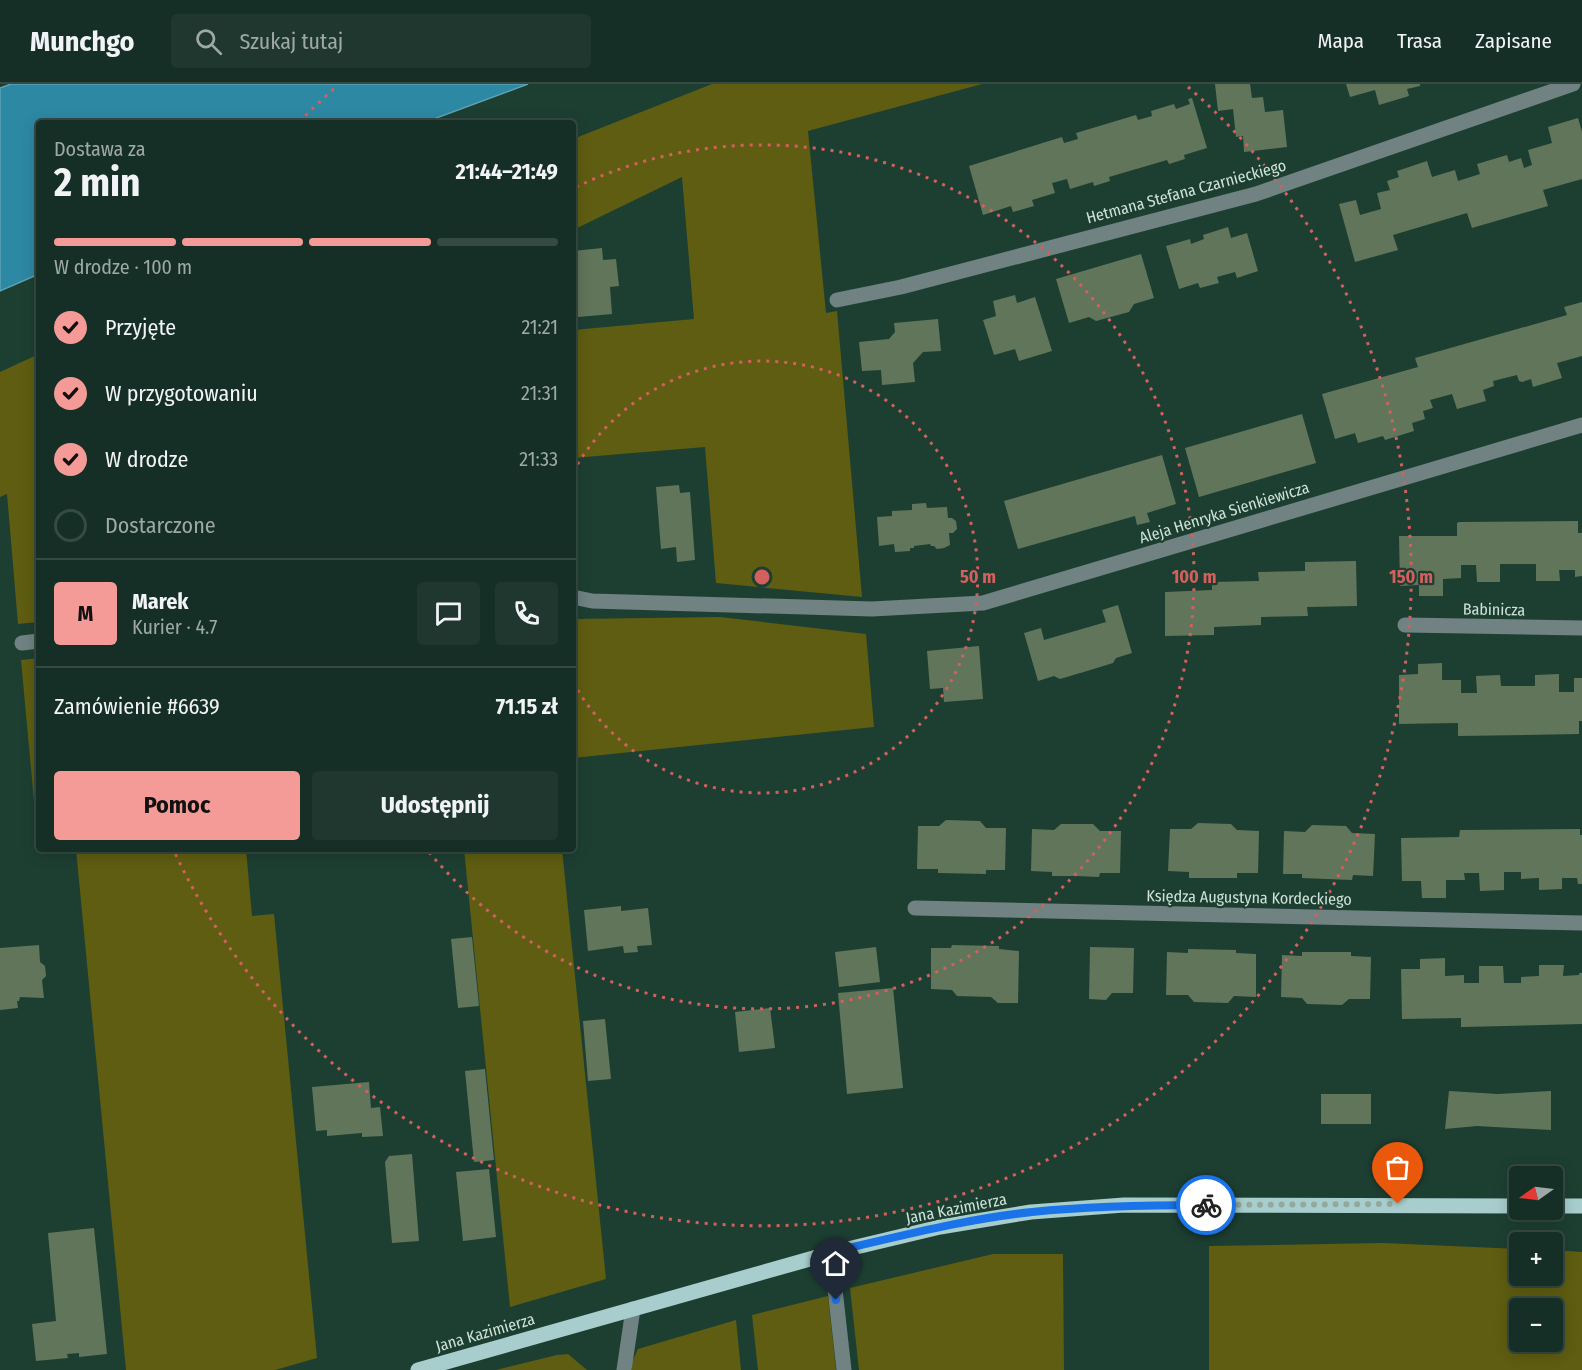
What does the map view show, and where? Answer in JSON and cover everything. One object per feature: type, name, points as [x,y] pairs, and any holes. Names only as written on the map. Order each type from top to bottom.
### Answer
[{"type":"main road","name":"Jana Kazimierza","points":[[418,1370],[831,1252],[940,1227],[1008,1216],[1124,1205],[1509,1206]]},
{"type":"main road","points":[[1563,1206],[1582,1206]]},
{"type":"street","name":"Hetmana Stefana Czarnieckiego","points":[[837,300],[911,284],[1256,194],[1572,84]]},
{"type":"street","name":"Aleja Henryka Sienkiewicza","points":[[576,598],[592,602],[872,609],[983,603],[1582,425]]},
{"type":"street","name":"Babinicza","points":[[1405,625],[1582,628]]},
{"type":"street","points":[[22,643],[36,641]]},
{"type":"street","name":"Księdza Augustyna Kordeckiego","points":[[915,908],[1582,923]]},
{"type":"street","points":[[831,1252],[844,1370]]},
{"type":"street","points":[[624,1370],[633,1309]]},
{"type":"shaded area","points":[[712,84],[982,84],[808,131],[826,313],[837,311],[862,597],[716,583],[705,447],[576,458],[576,330],[694,319],[682,177],[576,229],[576,138]]},
{"type":"shaded area","points":[[36,355],[36,622],[18,624],[7,494],[0,497],[0,372]]},
{"type":"shaded area","points":[[720,617],[866,634],[874,727],[576,758],[576,619]]},
{"type":"shaded area","points":[[36,658],[35,812],[21,660]]},
{"type":"shaded area","points":[[76,852],[246,852],[252,916],[274,914],[317,1358],[275,1370],[126,1370]]},
{"type":"shaded area","points":[[464,852],[562,852],[606,1279],[510,1307]]},
{"type":"shaded area","points":[[1384,1243],[1509,1249],[1509,1286],[1563,1286],[1563,1251],[1582,1252],[1582,1370],[1209,1370],[1209,1246]]},
{"type":"shaded area","points":[[993,1254],[1063,1254],[1064,1370],[859,1370],[850,1288]]},
{"type":"shaded area","points":[[828,1296],[836,1370],[758,1370],[752,1315]]},
{"type":"shaded area","points":[[736,1320],[741,1370],[632,1370],[632,1362],[638,1349]]},
{"type":"shaded area","points":[[568,1354],[587,1370],[496,1370],[557,1355]]},
{"type":"water","points":[[11,84],[528,84],[431,120],[36,120],[36,275],[0,291],[0,88]]},
{"type":"building","points":[[1215,84],[1250,84],[1252,98],[1263,97],[1265,112],[1283,110],[1287,147],[1244,152],[1243,136],[1236,137],[1233,109],[1218,111]]},
{"type":"building","points":[[1346,84],[1420,84],[1420,86],[1407,89],[1409,96],[1379,105],[1375,90],[1350,97]]},
{"type":"building","points":[[1192,98],[1207,148],[1184,155],[1185,159],[1169,164],[1167,160],[1109,177],[1110,181],[1094,186],[1093,182],[1070,189],[1067,179],[1052,183],[1055,193],[1032,200],[1034,206],[1013,212],[1011,206],[983,215],[969,166],[1062,137],[1064,143],[1078,139],[1076,133],[1136,115],[1138,120],[1152,116],[1151,111],[1174,104],[1176,109],[1190,104],[1188,99]]},
{"type":"building","points":[[1578,118],[1582,132],[1582,179],[1543,190],[1548,206],[1472,228],[1467,213],[1393,235],[1398,250],[1355,262],[1339,204],[1356,200],[1360,215],[1381,209],[1377,193],[1390,190],[1387,181],[1399,177],[1397,171],[1427,161],[1432,177],[1455,170],[1458,181],[1480,174],[1477,164],[1507,155],[1509,162],[1521,158],[1524,168],[1532,165],[1528,150],[1552,143],[1548,127]]},
{"type":"building","points":[[1228,227],[1231,238],[1247,233],[1258,271],[1237,278],[1235,272],[1217,277],[1219,283],[1200,288],[1198,283],[1179,289],[1166,246],[1190,239],[1191,244],[1204,239],[1203,235]]},
{"type":"building","points":[[602,248],[603,260],[616,259],[619,286],[610,287],[612,314],[578,317],[576,251]]},
{"type":"building","points":[[1141,254],[1154,298],[1134,304],[1129,312],[1096,321],[1089,317],[1069,323],[1056,279]]},
{"type":"building","points":[[1015,295],[1017,303],[1035,297],[1052,351],[1019,361],[1015,349],[994,355],[983,320],[996,316],[993,301]]},
{"type":"building","points":[[1582,302],[1582,356],[1557,363],[1562,378],[1533,387],[1531,379],[1522,382],[1519,381],[1517,375],[1493,381],[1494,386],[1483,390],[1486,401],[1457,409],[1452,394],[1430,400],[1433,408],[1423,411],[1425,419],[1412,423],[1414,431],[1385,440],[1383,436],[1358,443],[1355,433],[1335,439],[1322,394],[1418,367],[1415,358],[1567,315],[1564,307]]},
{"type":"building","points":[[938,319],[941,351],[923,352],[913,363],[915,382],[882,385],[881,370],[862,371],[859,342],[889,339],[895,332],[894,323]]},
{"type":"building","points":[[1302,414],[1316,463],[1199,497],[1185,448]]},
{"type":"building","points":[[1162,455],[1176,504],[1147,513],[1150,522],[1137,525],[1135,516],[1018,549],[1004,501]]},
{"type":"building","points":[[679,485],[680,493],[690,492],[695,560],[677,562],[676,547],[661,549],[656,487]]},
{"type":"building","points":[[926,503],[927,508],[947,507],[948,518],[956,521],[957,529],[949,533],[950,545],[937,549],[930,544],[914,546],[910,548],[910,551],[895,552],[894,544],[879,546],[877,517],[892,516],[892,511],[912,510],[912,504]]},
{"type":"building","points":[[1578,521],[1578,533],[1582,533],[1582,576],[1575,577],[1575,570],[1559,570],[1560,581],[1536,581],[1536,564],[1500,564],[1500,582],[1477,582],[1476,565],[1461,565],[1461,578],[1443,579],[1443,596],[1419,596],[1419,585],[1400,586],[1399,536],[1457,536],[1457,523],[1459,522]]},
{"type":"building","points":[[1356,561],[1357,606],[1307,607],[1308,616],[1261,617],[1261,625],[1214,627],[1214,635],[1165,636],[1165,592],[1212,590],[1212,582],[1259,581],[1258,572],[1305,571],[1305,562]]},
{"type":"building","points":[[1118,605],[1132,653],[1116,658],[1113,663],[1087,671],[1060,679],[1054,676],[1038,681],[1024,633],[1041,628],[1044,640],[1106,622],[1102,610]]},
{"type":"building","points":[[979,646],[983,699],[944,702],[943,688],[930,689],[927,651]]},
{"type":"building","points":[[1442,663],[1442,680],[1461,680],[1461,693],[1477,693],[1476,676],[1500,675],[1501,686],[1535,686],[1535,675],[1559,674],[1559,692],[1574,692],[1574,678],[1582,678],[1582,721],[1579,721],[1579,734],[1458,736],[1458,723],[1399,724],[1399,675],[1418,674],[1418,664]]},
{"type":"building","points":[[946,820],[980,821],[986,828],[1006,828],[1005,870],[986,870],[986,874],[938,873],[938,869],[917,869],[918,826],[939,826]]},
{"type":"building","points":[[1198,823],[1231,824],[1237,830],[1259,831],[1258,873],[1237,873],[1237,878],[1189,878],[1189,872],[1168,871],[1170,829],[1191,829]]},
{"type":"building","points":[[1061,824],[1093,824],[1100,831],[1121,831],[1120,873],[1100,873],[1099,877],[1052,876],[1052,872],[1031,871],[1032,829],[1054,830]]},
{"type":"building","points":[[1312,825],[1346,826],[1352,833],[1375,834],[1373,876],[1353,875],[1352,880],[1302,878],[1302,874],[1283,874],[1284,831],[1305,832]]},
{"type":"building","points":[[1580,829],[1582,884],[1578,884],[1577,878],[1562,878],[1562,889],[1539,890],[1539,878],[1521,879],[1521,872],[1504,872],[1504,890],[1480,891],[1479,873],[1464,873],[1465,880],[1446,880],[1446,898],[1422,898],[1421,881],[1402,881],[1401,838],[1459,837],[1460,830]]},
{"type":"building","points":[[621,906],[621,911],[648,908],[652,945],[637,946],[638,952],[624,953],[623,946],[588,951],[584,910]]},
{"type":"building","points":[[472,937],[479,1006],[458,1008],[451,939]]},
{"type":"building","points":[[39,945],[40,962],[45,966],[46,976],[42,980],[44,998],[20,997],[17,1001],[18,1008],[0,1010],[0,948]]},
{"type":"building","points":[[952,945],[999,946],[999,949],[1019,951],[1018,1003],[998,1003],[991,997],[957,996],[952,990],[931,989],[931,948],[951,948]]},
{"type":"building","points":[[876,947],[880,982],[839,987],[835,952]]},
{"type":"building","points":[[1090,947],[1134,948],[1133,993],[1112,993],[1106,1000],[1089,999]]},
{"type":"building","points":[[1188,949],[1236,950],[1236,953],[1256,954],[1256,997],[1234,996],[1228,1003],[1194,1002],[1188,995],[1166,995],[1167,952],[1188,953]]},
{"type":"building","points":[[1302,952],[1351,952],[1351,956],[1371,957],[1370,999],[1349,999],[1342,1005],[1307,1004],[1302,998],[1281,997],[1282,955],[1302,956]]},
{"type":"building","points":[[1445,958],[1445,976],[1464,975],[1464,983],[1479,983],[1479,966],[1503,966],[1504,983],[1521,983],[1521,977],[1539,976],[1539,965],[1564,965],[1563,976],[1582,973],[1582,1024],[1461,1027],[1461,1018],[1402,1019],[1401,969],[1420,969],[1420,959]]},
{"type":"building","points":[[893,988],[903,1088],[847,1094],[838,993]]},
{"type":"building","points":[[770,1008],[775,1048],[739,1052],[735,1012]]},
{"type":"building","points":[[605,1019],[611,1079],[588,1081],[583,1021]]},
{"type":"building","points":[[485,1069],[494,1160],[474,1162],[465,1071]]},
{"type":"building","points":[[369,1082],[371,1108],[380,1107],[383,1136],[362,1137],[362,1133],[327,1136],[327,1130],[316,1131],[312,1087]]},
{"type":"building","points":[[1449,1091],[1498,1094],[1551,1091],[1551,1130],[1477,1126],[1445,1129]]},
{"type":"building","points":[[1321,1094],[1371,1094],[1371,1124],[1321,1124]]},
{"type":"building","points":[[412,1154],[419,1241],[392,1243],[385,1162],[389,1156]]},
{"type":"building","points":[[489,1169],[496,1237],[463,1241],[456,1172]]},
{"type":"building","points":[[94,1228],[107,1354],[79,1357],[79,1353],[67,1354],[68,1358],[36,1361],[32,1324],[56,1321],[48,1233]]},
{"type":"way so far","points":[[1206,1205],[1398,1204]]},
{"type":"route","points":[[836,1300],[831,1252],[940,1227],[1031,1212],[1124,1205],[1206,1205]]}]
